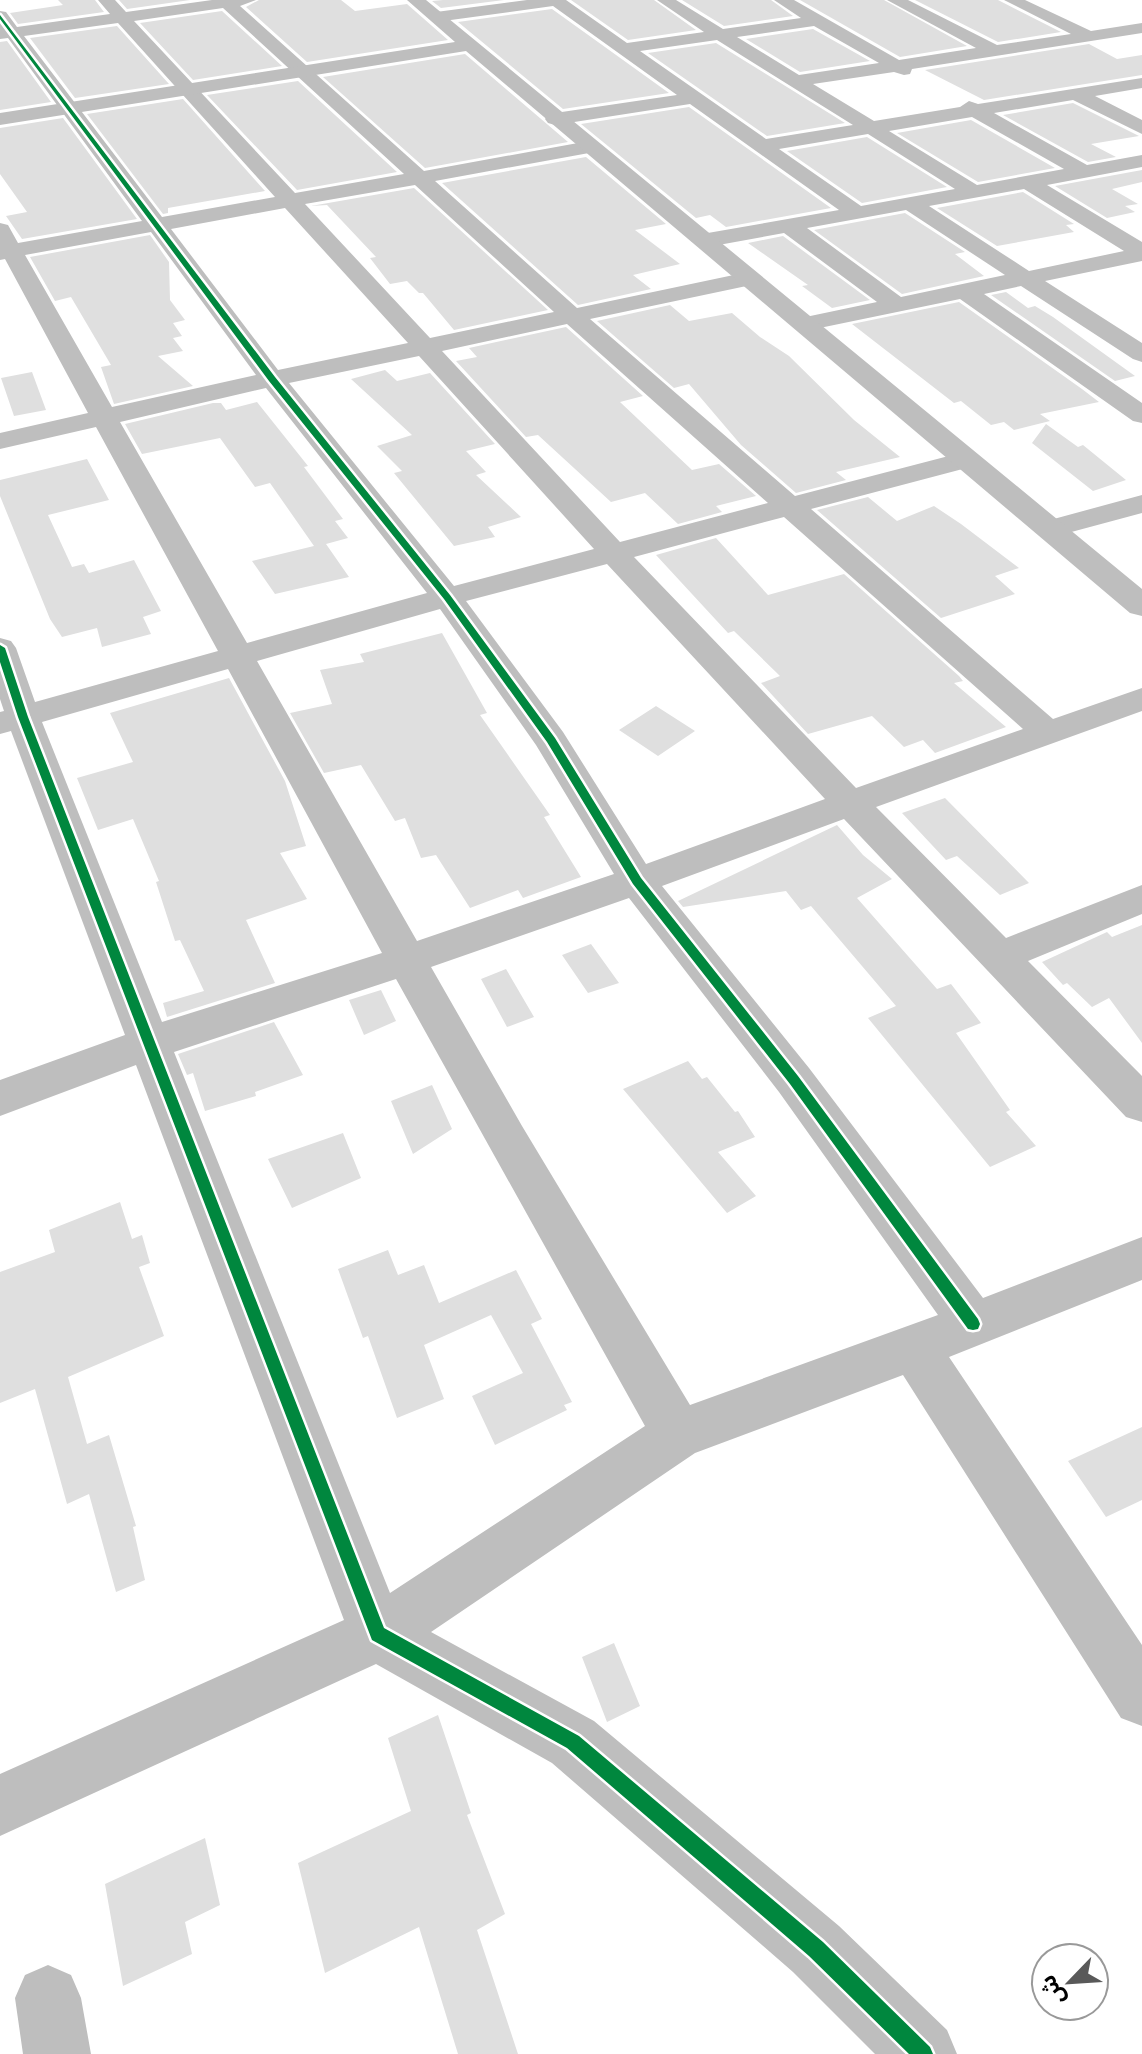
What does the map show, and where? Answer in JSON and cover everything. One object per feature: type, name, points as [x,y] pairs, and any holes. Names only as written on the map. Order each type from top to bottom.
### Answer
[{"type":"street","points":[[416,0],[1142,606]]},
{"type":"street","points":[[436,17],[555,0],[856,212]]},
{"type":"street","points":[[665,0],[973,191]]},
{"type":"street","points":[[782,0],[923,81]]},
{"type":"street","points":[[1012,0],[1089,36]]},
{"type":"street","points":[[4,28],[114,9],[233,1],[571,315],[1048,733]]},
{"type":"street","points":[[902,4],[995,51]]},
{"type":"street","points":[[902,4],[934,4]]},
{"type":"street","points":[[114,9],[613,552],[850,803],[1142,1104]]},
{"type":"street","points":[[621,49],[818,20]]},
{"type":"street","points":[[4,28],[71,108],[272,379],[447,597],[551,740],[637,881],[794,1080],[973,1324]]},
{"type":"street","points":[[797,81],[1142,28]]},
{"type":"street","points":[[0,119],[469,45]]},
{"type":"street","points":[[760,146],[1142,83]]},
{"type":"street","points":[[1076,94],[1142,128]]},
{"type":"street","points":[[950,96],[1083,171]]},
{"type":"street","points":[[555,119],[691,98]]},
{"type":"street","points":[[589,147],[158,224],[4,245],[104,417],[506,1139],[678,1434]]},
{"type":"street","points":[[702,241],[1140,162]]},
{"type":"street","points":[[1026,181],[1142,253]]},
{"type":"street","points":[[909,203],[1141,352]]},
{"type":"street","points":[[788,225],[898,306]]},
{"type":"street","points":[[805,324],[1142,253]]},
{"type":"street","points":[[0,441],[272,379],[748,279]]},
{"type":"street","points":[[964,291],[1142,415]]},
{"type":"street","points":[[11,720],[447,597],[964,460]]},
{"type":"street","points":[[1049,529],[1142,504]]},
{"type":"street","points":[[0,648],[11,720],[149,1043],[378,1634],[573,1742],[816,1949],[923,2054]]},
{"type":"street","points":[[0,1098],[149,1043],[407,960],[758,839],[1142,699]]},
{"type":"street","points":[[999,957],[1142,899]]},
{"type":"street","points":[[0,1805],[378,1634],[678,1434],[914,1348],[1142,1258]]},
{"type":"street","points":[[914,1348],[1142,1697]]},
{"type":"building","points":[[58,0],[95,0],[104,12],[18,24],[10,13],[63,5]]},
{"type":"building","points":[[119,0],[190,0],[127,9]]},
{"type":"building","points":[[259,0],[341,0],[355,11],[407,4],[448,40],[307,62],[246,7]]},
{"type":"building","points":[[504,0],[441,8],[432,1]]},
{"type":"building","points":[[571,0],[654,0],[696,30],[628,40]]},
{"type":"building","points":[[682,0],[771,0],[793,16],[724,26]]},
{"type":"building","points":[[800,0],[884,0],[967,46],[900,57]]},
{"type":"building","points":[[915,0],[998,0],[1061,32],[998,42]]},
{"type":"building","points":[[552,9],[669,93],[563,109],[458,22]]},
{"type":"building","points":[[222,11],[282,66],[193,80],[140,23]]},
{"type":"building","points":[[117,26],[169,84],[75,98],[30,38]]},
{"type":"building","points":[[813,29],[870,61],[800,72],[746,39]]},
{"type":"building","points":[[7,41],[51,102],[0,110],[0,42]]},
{"type":"building","points":[[716,43],[845,123],[767,136],[648,53]]},
{"type":"building","points":[[1089,44],[1117,59],[1142,55],[1142,75],[984,100],[925,70]]},
{"type":"building","points":[[465,54],[568,142],[425,168],[323,77]]},
{"type":"building","points":[[298,81],[397,172],[297,190],[207,95]]},
{"type":"building","points":[[183,99],[265,191],[168,208],[168,213],[163,214],[87,114]]},
{"type":"building","points":[[1073,103],[1139,136],[1091,144],[1116,157],[1088,162],[1003,115]]},
{"type":"building","points":[[689,107],[831,208],[726,227],[710,215],[696,218],[581,124]]},
{"type":"building","points":[[63,118],[137,219],[22,239],[6,216],[27,212],[0,174],[0,128]]},
{"type":"building","points":[[971,120],[1055,168],[978,182],[897,133]]},
{"type":"building","points":[[867,137],[947,187],[862,203],[787,151]]},
{"type":"building","points":[[586,157],[666,224],[635,230],[680,264],[633,275],[651,289],[578,305],[442,183]]},
{"type":"building","points":[[1142,170],[1142,182],[1112,189],[1138,204],[1125,206],[1135,212],[1107,218],[1055,186]]},
{"type":"building","points":[[414,188],[548,310],[454,330],[423,293],[407,281],[390,284],[370,258],[376,257],[327,205],[311,206]]},
{"type":"building","points":[[1023,192],[1074,224],[1066,225],[1074,232],[997,246],[937,208]]},
{"type":"building","points":[[905,213],[965,252],[955,254],[984,276],[902,294],[814,230]]},
{"type":"building","points":[[150,235],[169,262],[170,300],[185,320],[173,323],[182,336],[173,338],[183,351],[158,356],[193,386],[114,404],[101,367],[111,365],[71,297],[55,301],[30,257]]},
{"type":"building","points":[[783,236],[870,300],[832,308],[802,286],[808,285],[748,243]]},
{"type":"building","points":[[1006,292],[1028,308],[1035,306],[1053,317],[1135,376],[1115,381],[991,295]]},
{"type":"building","points":[[959,302],[1099,402],[1040,414],[1050,421],[1014,430],[1004,422],[991,425],[961,401],[954,403],[852,324]]},
{"type":"building","points":[[670,305],[689,321],[732,313],[789,356],[854,420],[900,457],[836,472],[846,480],[796,493],[741,445],[689,384],[674,388],[597,321]]},
{"type":"building","points":[[566,327],[643,396],[620,402],[692,470],[719,464],[756,496],[716,506],[722,512],[678,524],[645,493],[611,502],[538,435],[526,437],[456,361],[477,357],[469,348]]},
{"type":"building","points":[[385,370],[397,381],[430,373],[495,444],[466,451],[486,472],[476,475],[521,517],[488,527],[495,537],[454,546],[394,473],[402,471],[377,446],[412,435],[351,379]]},
{"type":"building","points":[[32,372],[46,410],[14,416],[1,378]]},
{"type":"building","points":[[257,402],[308,466],[304,467],[343,519],[335,521],[348,538],[326,544],[349,577],[275,594],[252,561],[314,546],[270,483],[255,487],[220,438],[142,454],[125,424],[213,403],[221,403],[226,410]]},
{"type":"building","points":[[1046,424],[1078,447],[1083,445],[1126,480],[1093,491],[1032,443]]},
{"type":"building","points":[[87,459],[109,500],[48,515],[72,567],[84,564],[89,573],[134,560],[161,611],[143,617],[151,634],[102,647],[97,628],[62,637],[50,619],[0,496],[0,480]]},
{"type":"building","points":[[868,497],[897,521],[934,506],[1019,568],[995,576],[1015,594],[941,618],[817,510]]},
{"type":"building","points":[[716,538],[768,595],[844,574],[959,676],[963,681],[954,683],[1006,727],[935,753],[923,740],[904,747],[872,716],[808,734],[761,683],[780,676],[734,631],[728,633],[656,555]]},
{"type":"building","points":[[442,633],[487,713],[480,715],[550,815],[544,817],[581,877],[523,898],[518,890],[470,908],[436,855],[421,858],[405,818],[395,821],[361,765],[324,773],[290,713],[332,704],[320,670],[364,662],[360,654]]},
{"type":"building","points":[[229,678],[285,781],[306,846],[280,853],[307,899],[246,920],[275,983],[167,1017],[163,1003],[204,991],[180,940],[175,941],[156,882],[159,881],[133,819],[98,830],[77,778],[133,762],[110,713]]},
{"type":"building","points":[[656,706],[695,731],[658,756],[619,730]]},
{"type":"building","points":[[945,798],[1029,883],[1000,895],[957,856],[946,860],[902,813]]},
{"type":"building","points":[[837,825],[863,855],[892,879],[857,898],[937,989],[951,984],[981,1023],[956,1033],[1010,1110],[1006,1112],[1036,1146],[990,1167],[868,1018],[896,1006],[811,906],[801,910],[786,891],[683,907],[678,901]]},
{"type":"building","points":[[1142,925],[1142,1043],[1109,998],[1092,1007],[1067,983],[1063,985],[1042,962],[1107,932],[1112,937]]},
{"type":"building","points":[[591,944],[619,983],[588,993],[562,955]]},
{"type":"building","points":[[506,969],[534,1017],[507,1027],[481,979]]},
{"type":"building","points":[[381,990],[396,1021],[364,1035],[349,1000]]},
{"type":"building","points":[[274,1022],[303,1075],[255,1092],[256,1096],[205,1111],[193,1073],[187,1075],[178,1054]]},
{"type":"building","points":[[688,1061],[702,1079],[707,1077],[735,1112],[738,1111],[755,1137],[718,1152],[756,1196],[727,1213],[623,1089]]},
{"type":"building","points":[[432,1085],[452,1129],[413,1154],[391,1101]]},
{"type":"building","points":[[343,1133],[361,1178],[292,1208],[268,1159]]},
{"type":"building","points":[[120,1202],[132,1239],[142,1235],[150,1263],[139,1267],[164,1336],[68,1377],[87,1444],[109,1435],[136,1526],[133,1527],[145,1580],[116,1592],[89,1494],[67,1504],[35,1389],[0,1403],[0,1272],[55,1252],[49,1230]]},
{"type":"building","points":[[388,1250],[398,1275],[424,1265],[439,1303],[516,1270],[542,1319],[531,1324],[572,1402],[564,1405],[567,1410],[495,1445],[472,1396],[523,1373],[491,1315],[424,1345],[444,1399],[397,1418],[368,1336],[363,1338],[338,1269]]},
{"type":"building","points":[[1142,1427],[1142,1500],[1106,1517],[1068,1461]]},
{"type":"building","points":[[614,1643],[640,1706],[607,1722],[582,1657]]},
{"type":"building","points":[[438,1715],[471,1813],[467,1815],[505,1914],[477,1930],[518,2054],[458,2054],[419,1927],[325,1973],[298,1863],[411,1811],[388,1738]]},
{"type":"building","points":[[205,1838],[220,1905],[185,1922],[192,1954],[123,1986],[105,1884]]},
{"type":"cycle path","points":[[0,16],[272,379],[447,597],[551,740],[637,881],[794,1080],[973,1324]]},
{"type":"cycle path","points":[[0,648],[23,717],[378,1634],[573,1742],[816,1949],[923,2054]]}]
